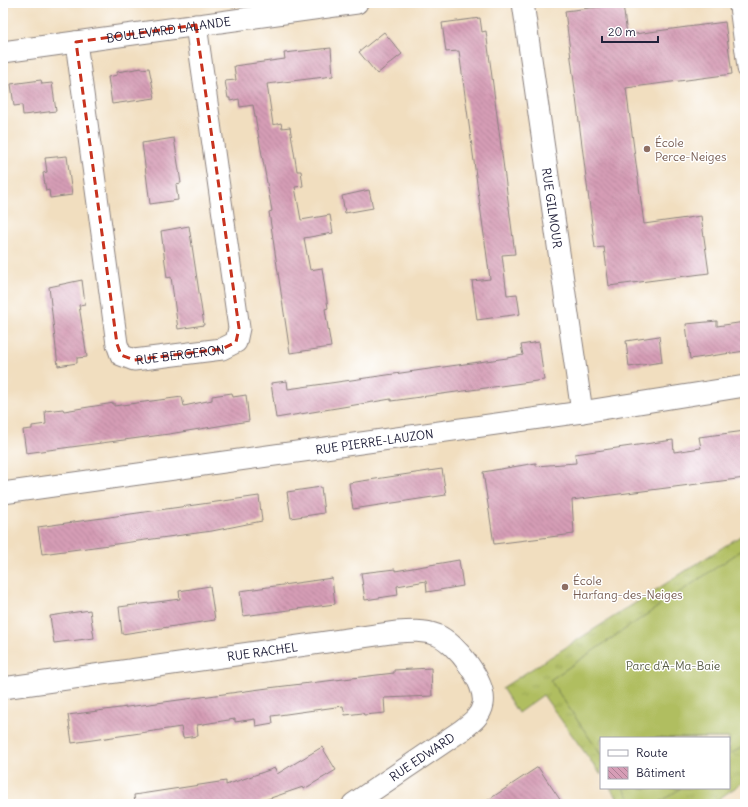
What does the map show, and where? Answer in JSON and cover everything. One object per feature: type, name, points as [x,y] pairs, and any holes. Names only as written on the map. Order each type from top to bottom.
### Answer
[{"type":"street","name":"BOULEVARD LALANDE","points":[[3,52],[196,25],[248,10],[357,3]]},
{"type":"street","name":"RUE GILMOUR","points":[[523,3],[582,412]]},
{"type":"street","name":"RUE BERGERON","points":[[76,42],[117,344],[121,355],[134,360],[222,349],[236,342],[239,328],[196,25]]},
{"type":"street","name":"RUE PIERRE-LAUZON","points":[[3,494],[582,412],[745,386]]},
{"type":"street","name":"RUE RACHEL","points":[[3,688],[412,631],[436,635],[447,641],[456,649],[478,680],[483,690],[484,703]]},
{"type":"street","name":"RUE EDWARD","points":[[353,804],[472,723],[478,716],[484,703]]},
{"type":"lane","points":[[734,3],[743,71],[745,70]]},
{"type":"highlighted area","points":[[196,25],[239,328],[236,342],[222,349],[134,360],[121,355],[117,344],[76,42]]},
{"type":"green space","name":"Parc d'A-Ma-Baie","points":[[745,533],[745,781],[711,804],[622,804],[611,789],[730,789],[730,737],[600,737],[600,774],[543,695],[518,713],[502,688]]},
{"type":"green space","name":"Parc d'A-Ma-Baie","points":[[745,548],[745,745],[730,754],[730,737],[600,737],[600,754],[550,680]]},
{"type":"green space","points":[[624,789],[680,789],[657,804],[634,804]]},
{"type":"building","points":[[623,4],[627,35],[725,22],[732,74],[626,88],[644,224],[701,216],[709,273],[609,286],[604,247],[595,248],[565,11]]},
{"type":"building","points":[[480,18],[482,32],[486,31],[515,254],[502,255],[507,295],[517,294],[520,314],[477,320],[472,281],[490,279],[459,51],[446,52],[442,23]]},
{"type":"building","points":[[384,32],[402,54],[377,74],[359,52]]},
{"type":"building","points":[[331,48],[333,76],[267,84],[273,125],[281,123],[282,128],[290,127],[297,171],[301,171],[303,186],[295,187],[301,220],[330,215],[333,233],[304,238],[310,270],[322,268],[328,308],[325,309],[331,347],[290,353],[269,212],[272,211],[253,105],[240,107],[239,99],[230,101],[230,98],[228,98],[225,81],[236,80],[234,66],[285,59],[284,53]]},
{"type":"building","points":[[149,68],[155,98],[112,104],[108,77],[117,75],[117,72]]},
{"type":"building","points":[[41,80],[42,84],[52,83],[56,111],[23,115],[22,105],[14,106],[11,84]]},
{"type":"building","points":[[174,138],[181,183],[176,184],[178,200],[150,204],[142,143]]},
{"type":"building","points":[[67,156],[72,195],[50,198],[49,190],[46,191],[43,173],[47,172],[45,158]]},
{"type":"building","points":[[369,190],[373,208],[345,213],[342,196]]},
{"type":"building","points":[[189,226],[204,325],[178,329],[171,277],[167,278],[161,231]]},
{"type":"building","points":[[82,280],[85,304],[79,305],[87,357],[77,358],[77,363],[58,366],[49,287]]},
{"type":"building","points":[[717,321],[717,326],[745,322],[745,351],[690,359],[686,324]]},
{"type":"building","points":[[659,336],[662,362],[629,367],[626,341]]},
{"type":"building","points":[[539,342],[544,380],[391,401],[391,399],[276,418],[271,383],[287,381],[288,389],[507,358],[523,355],[521,345]]},
{"type":"building","points":[[232,393],[233,397],[246,395],[249,421],[169,434],[26,453],[23,430],[32,429],[32,426],[46,424],[45,411],[63,409],[64,411],[114,403],[114,406],[182,397],[184,406],[212,400],[212,396]]},
{"type":"building","points":[[745,431],[745,478],[572,500],[574,534],[494,544],[483,472],[536,463],[536,466],[576,463],[575,454],[673,440],[674,452],[701,448],[699,437]]},
{"type":"building","points":[[442,469],[446,495],[353,509],[349,483]]},
{"type":"building","points":[[321,487],[324,513],[291,518],[287,492]]},
{"type":"building","points":[[259,496],[262,521],[212,531],[42,554],[38,527]]},
{"type":"building","points":[[459,560],[463,586],[427,592],[426,581],[397,586],[398,595],[365,600],[361,573],[395,569],[395,571]]},
{"type":"building","points":[[332,578],[335,604],[243,616],[240,591]]},
{"type":"building","points":[[210,586],[215,620],[122,634],[119,607],[180,599],[179,591]]},
{"type":"building","points":[[90,610],[94,638],[54,643],[50,616]]},
{"type":"building","points":[[431,668],[432,696],[384,698],[385,713],[345,715],[343,706],[272,716],[273,723],[256,726],[255,719],[235,722],[235,719],[197,725],[198,736],[183,738],[181,727],[72,743],[68,715],[268,688],[394,673],[394,670]]},
{"type":"building","points":[[322,747],[336,770],[304,789],[303,787],[253,804],[135,804],[134,795],[226,781],[226,785],[275,768],[277,774]]},
{"type":"building","points":[[538,767],[563,804],[482,804]]},
{"type":"place","name":"École Perce-Neiges","points":[[647,149]]},
{"type":"place","name":"École Harfang-des-Neiges","points":[[565,587]]}]
